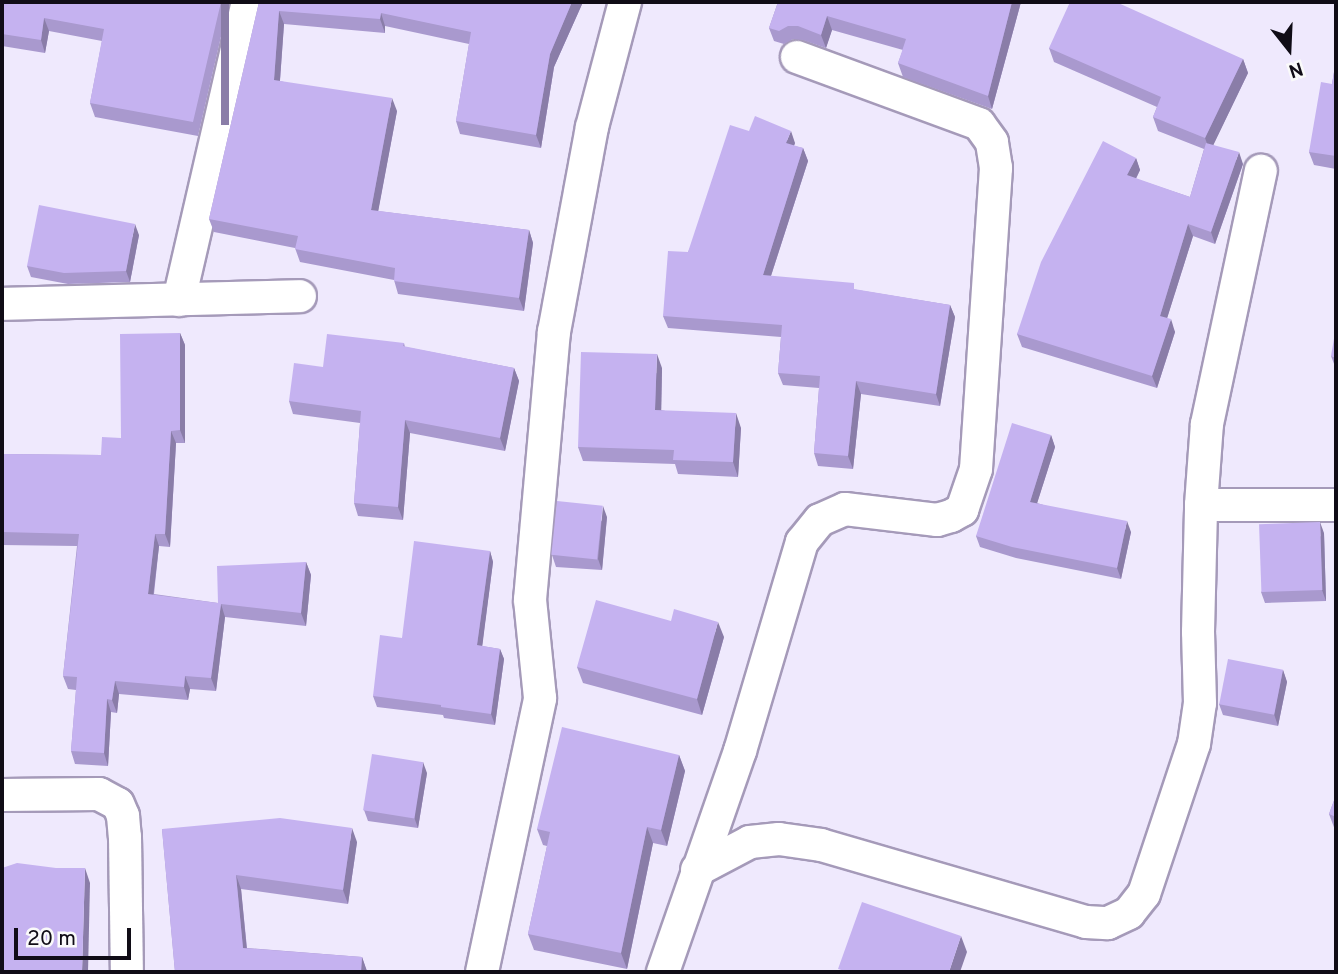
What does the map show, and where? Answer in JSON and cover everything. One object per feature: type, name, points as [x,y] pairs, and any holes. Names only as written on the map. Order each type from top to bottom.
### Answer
[{"type":"street","points":[[179,300],[248,2]]},
{"type":"street","points":[[482,972],[540,698],[530,600],[554,332],[592,127],[625,2]]},
{"type":"street","points":[[663,972],[740,751],[802,542],[820,520],[845,509],[937,520],[951,516],[962,510],[976,469],[996,168],[992,142],[979,124],[797,57]]},
{"type":"street","points":[[697,870],[750,842],[779,839],[821,845],[1086,922],[1108,923],[1129,914],[1144,894],[1194,744],[1200,703],[1198,632],[1201,505],[1207,424],[1261,171]]},
{"type":"street","points":[[2,304],[300,296]]},
{"type":"street","points":[[1201,505],[1336,505]]},
{"type":"street","points":[[2,795],[99,794],[118,804],[124,816],[127,972]]},
{"type":"building","points":[[2,2],[221,2],[193,122],[90,103],[104,29],[44,18],[41,40],[2,34]]},
{"type":"building","points":[[259,2],[572,2],[550,54],[536,135],[456,121],[471,32],[381,13],[380,19],[279,11],[274,80],[392,98],[371,210],[529,230],[519,298],[394,281],[395,268],[295,249],[298,236],[209,219]]},
{"type":"building","points":[[778,2],[1012,2],[988,96],[898,63],[906,39],[827,16],[821,35],[798,26],[788,26],[779,31],[769,28]]},
{"type":"building","points":[[1070,2],[1116,2],[1243,59],[1205,138],[1153,117],[1161,97],[1049,48]]},
{"type":"building","points":[[1336,60],[1336,156],[1309,152],[1321,82],[1332,84]]},
{"type":"building","points":[[755,116],[791,131],[786,143],[803,148],[763,275],[854,283],[854,289],[950,305],[936,394],[856,381],[848,456],[814,453],[820,376],[778,373],[782,325],[663,316],[668,251],[688,252],[730,125],[749,131]]},
{"type":"building","points":[[1103,141],[1136,158],[1127,175],[1190,197],[1206,143],[1239,152],[1211,232],[1188,224],[1160,316],[1171,319],[1152,376],[1017,334],[1041,262]]},
{"type":"building","points":[[39,205],[135,224],[126,271],[64,273],[27,266]]},
{"type":"building","points":[[1336,327],[1336,357],[1331,356]]},
{"type":"building","points":[[180,333],[180,430],[171,431],[165,534],[155,534],[148,594],[218,603],[217,566],[306,562],[301,613],[221,604],[211,678],[185,676],[184,687],[115,681],[112,700],[107,699],[104,753],[71,751],[77,677],[63,676],[79,534],[2,532],[2,454],[101,455],[102,437],[121,438],[120,334]]},
{"type":"building","points":[[327,334],[404,343],[403,346],[514,368],[500,438],[405,420],[398,507],[354,503],[361,411],[289,401],[294,363],[323,367]]},
{"type":"building","points":[[581,352],[657,354],[655,410],[736,413],[733,462],[673,460],[674,450],[578,447]]},
{"type":"building","points":[[1012,423],[1051,435],[1030,502],[1127,521],[1117,568],[1012,547],[976,536]]},
{"type":"building","points":[[557,501],[603,506],[597,560],[551,555]]},
{"type":"building","points":[[1320,522],[1322,590],[1261,592],[1259,524]]},
{"type":"building","points":[[414,541],[490,551],[477,645],[500,649],[491,714],[373,696],[380,635],[402,638]]},
{"type":"building","points":[[596,600],[671,621],[674,609],[718,622],[697,699],[577,667]]},
{"type":"building","points":[[1228,659],[1283,670],[1274,715],[1219,704]]},
{"type":"building","points":[[562,727],[679,755],[661,830],[647,827],[621,953],[528,934],[550,832],[537,829]]},
{"type":"building","points":[[372,754],[423,762],[414,818],[363,810]]},
{"type":"building","points":[[1336,795],[1336,817],[1329,814]]},
{"type":"building","points":[[280,818],[352,828],[343,890],[236,875],[243,948],[362,957],[361,972],[175,972],[162,829]]},
{"type":"building","points":[[17,863],[56,868],[85,868],[82,972],[2,972],[2,868]]},
{"type":"building","points":[[862,902],[961,936],[949,972],[848,972],[838,969]]}]
